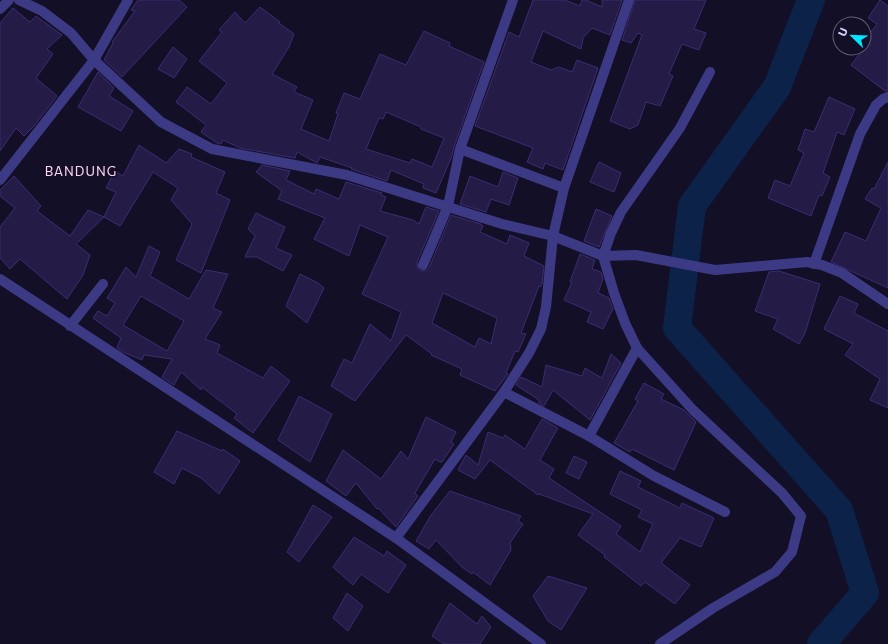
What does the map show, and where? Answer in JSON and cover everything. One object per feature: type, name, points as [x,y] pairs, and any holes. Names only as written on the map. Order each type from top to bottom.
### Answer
[{"type":"street","points":[[0,9],[9,0]]},
{"type":"street","points":[[19,0],[42,11],[71,33],[94,60],[161,122],[212,149],[347,175],[502,224],[553,236],[602,256],[636,254],[715,270],[807,262],[822,265],[842,273],[888,304]]},
{"type":"street","points":[[0,180],[94,60],[128,0]]},
{"type":"street","points":[[423,265],[448,206],[460,149],[513,0]]},
{"type":"street","points":[[396,538],[504,392],[528,354],[541,329],[546,307],[553,236],[564,188],[629,0]]},
{"type":"street","points":[[660,644],[713,608],[775,572],[792,552],[801,516],[782,493],[693,410],[638,348],[625,323],[602,256],[621,212],[680,128],[710,72]]},
{"type":"street","points":[[814,264],[860,134],[876,105],[888,97]]},
{"type":"street","points":[[460,149],[564,188]]},
{"type":"street","points":[[0,279],[396,538],[541,644]]},
{"type":"street","points":[[70,326],[103,284]]},
{"type":"street","points":[[589,436],[638,348]]},
{"type":"street","points":[[504,392],[589,436],[654,476],[725,512]]},
{"type":"building","points":[[138,0],[179,0],[187,7],[122,77],[104,60],[113,43],[112,42],[135,11],[131,10]]},
{"type":"building","points":[[533,0],[565,0],[580,6],[582,0],[586,0],[602,7],[602,0],[622,0],[610,35],[592,28],[583,38],[581,49],[543,31],[531,62],[551,70],[559,67],[572,72],[577,60],[598,68],[563,170],[545,163],[543,169],[527,162],[533,148],[475,126],[509,32],[519,37]]},
{"type":"building","points":[[635,0],[706,0],[694,29],[706,33],[699,50],[682,44],[669,74],[673,76],[660,106],[646,102],[638,125],[630,129],[610,121],[642,35],[638,33],[631,43],[622,40]]},
{"type":"building","points":[[880,0],[888,6],[888,91],[885,91],[851,65],[858,56],[872,56],[872,31],[877,24],[872,21],[872,16],[869,16]]},
{"type":"building","points":[[260,7],[294,34],[289,47],[272,74],[297,87],[294,92],[313,100],[301,129],[329,141],[338,114],[336,113],[344,93],[360,99],[380,54],[406,65],[424,31],[450,43],[449,46],[484,62],[452,156],[436,193],[423,188],[424,184],[391,170],[387,181],[320,157],[317,163],[297,152],[295,158],[240,148],[223,140],[221,144],[217,143],[201,132],[206,125],[176,102],[187,87],[211,104],[227,83],[199,61],[222,32],[219,30],[235,12],[245,23]],"holes":[[[386,112],[421,127],[421,129],[444,138],[432,167],[412,159],[410,163],[366,149],[379,118],[383,119]]]},
{"type":"building","points":[[13,8],[30,22],[36,16],[62,35],[47,49],[53,54],[36,78],[57,96],[34,126],[24,136],[16,128],[0,151],[0,23]]},
{"type":"building","points":[[173,47],[187,59],[174,78],[158,69]]},
{"type":"building","points":[[98,72],[114,88],[109,96],[133,111],[121,131],[78,107]]},
{"type":"building","points":[[829,97],[855,109],[844,135],[837,132],[823,173],[830,177],[822,196],[819,195],[811,216],[768,198],[775,180],[790,186],[804,153],[798,150],[805,129],[814,132]]},
{"type":"building","points":[[139,145],[166,163],[179,149],[192,154],[191,157],[225,172],[216,193],[230,200],[201,273],[176,260],[192,224],[171,200],[178,188],[153,172],[120,226],[104,217],[116,192],[106,188],[115,171],[123,176]]},
{"type":"building","points":[[599,162],[621,173],[614,192],[590,182]]},
{"type":"building","points":[[888,162],[888,288],[831,262],[845,232],[866,241],[881,208],[865,199],[872,188],[874,189]]},
{"type":"building","points":[[262,165],[290,171],[286,180],[314,194],[316,189],[339,199],[346,182],[382,193],[381,195],[386,197],[380,211],[413,220],[419,224],[426,207],[439,211],[417,262],[418,269],[421,271],[429,268],[451,215],[481,224],[483,226],[480,232],[507,244],[510,235],[529,243],[524,256],[544,266],[542,284],[540,287],[539,286],[521,333],[526,334],[518,352],[515,351],[506,373],[508,374],[495,391],[460,375],[462,369],[431,355],[432,354],[406,335],[355,401],[331,386],[344,359],[352,363],[370,324],[391,341],[401,312],[362,294],[388,237],[360,225],[349,256],[314,239],[325,218],[278,199],[282,191],[256,172]],"holes":[[[443,293],[497,318],[491,344],[479,338],[475,347],[432,323]]]},
{"type":"building","points":[[503,172],[518,178],[509,205],[491,199],[486,212],[460,204],[470,176],[498,187]]},
{"type":"building","points":[[14,176],[41,206],[37,211],[70,236],[88,210],[104,217],[76,244],[90,255],[83,275],[67,299],[20,259],[10,269],[0,258],[0,227],[15,208],[0,196],[0,190]]},
{"type":"building","points":[[596,209],[612,216],[599,247],[584,241]]},
{"type":"building","points":[[256,213],[285,227],[276,248],[292,255],[283,271],[257,257],[245,257],[255,236],[248,229]]},
{"type":"building","points":[[149,246],[160,252],[150,276],[189,299],[206,270],[228,274],[213,308],[222,312],[205,339],[220,345],[217,353],[263,378],[271,366],[290,381],[253,433],[234,418],[237,414],[202,387],[201,390],[181,372],[174,385],[162,377],[172,359],[144,355],[142,360],[123,352],[117,348],[121,338],[93,318],[98,311],[107,316],[115,303],[107,298],[126,267],[136,277]],"holes":[[[141,296],[184,321],[167,351],[123,325]]]},
{"type":"building","points":[[580,254],[595,260],[592,269],[601,272],[603,279],[598,293],[609,298],[613,309],[603,329],[587,322],[591,312],[564,300],[572,282],[570,282]]},
{"type":"building","points":[[779,271],[820,284],[805,333],[799,344],[773,329],[778,319],[755,311],[769,272]]},
{"type":"building","points":[[300,274],[318,283],[324,288],[307,323],[286,306]]},
{"type":"building","points":[[840,296],[858,304],[854,313],[888,331],[888,408],[870,400],[880,379],[845,355],[853,344],[824,329]]},
{"type":"building","points":[[611,354],[621,363],[590,420],[553,390],[544,406],[539,403],[539,400],[516,385],[521,377],[542,387],[546,365],[582,376],[585,368],[602,378]]},
{"type":"building","points":[[644,383],[664,394],[661,399],[684,410],[696,422],[674,470],[632,449],[630,452],[614,443],[638,401],[635,399]]},
{"type":"building","points":[[299,396],[332,414],[310,462],[278,440]]},
{"type":"building","points":[[426,417],[456,432],[451,442],[454,444],[442,462],[435,459],[415,493],[418,496],[396,527],[378,508],[377,509],[356,483],[346,496],[326,481],[343,450],[381,479],[401,451],[408,459]]},
{"type":"building","points":[[542,419],[558,428],[540,460],[554,469],[549,478],[621,526],[616,534],[640,552],[653,524],[638,517],[642,510],[610,494],[620,471],[641,481],[638,487],[680,508],[682,503],[714,518],[701,547],[680,538],[661,563],[690,585],[675,604],[645,582],[641,586],[604,557],[605,555],[578,535],[593,514],[539,494],[538,495],[490,460],[475,479],[458,470],[466,455],[478,465],[488,432],[503,438],[505,435],[525,449]]},
{"type":"building","points":[[177,431],[222,451],[223,449],[240,461],[219,494],[201,478],[182,468],[174,484],[154,472]]},
{"type":"building","points":[[574,456],[587,462],[579,479],[566,473]]},
{"type":"building","points":[[450,491],[521,516],[518,521],[523,524],[510,543],[511,550],[490,585],[473,572],[472,574],[462,567],[436,540],[429,549],[416,541],[431,515]]},
{"type":"building","points":[[313,505],[332,517],[299,562],[287,552]]},
{"type":"building","points":[[354,537],[384,556],[387,551],[406,565],[388,593],[361,574],[353,585],[333,567]]},
{"type":"building","points":[[548,576],[587,588],[561,630],[548,621],[533,596]]},
{"type":"building","points":[[347,593],[363,606],[348,631],[333,618]]},
{"type":"building","points":[[450,603],[477,624],[482,616],[491,627],[480,644],[444,644],[432,636]]},
{"type":"waterway","points":[[811,0],[777,87],[692,206],[677,328],[839,510],[865,593],[821,644]]},
{"type":"district","name":"BANDUNG","points":[[81,171]]}]
